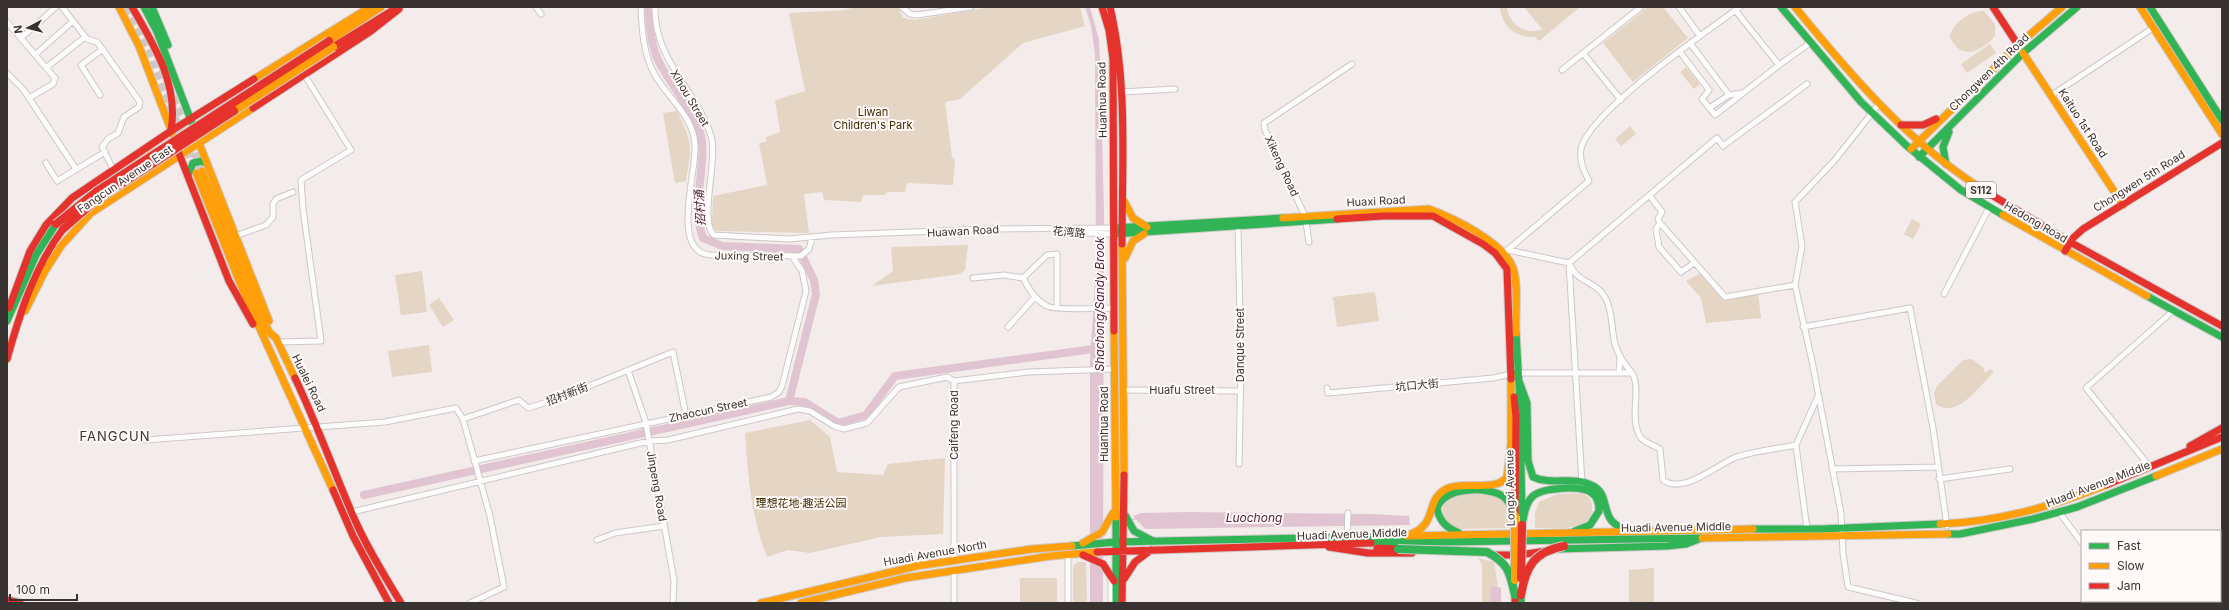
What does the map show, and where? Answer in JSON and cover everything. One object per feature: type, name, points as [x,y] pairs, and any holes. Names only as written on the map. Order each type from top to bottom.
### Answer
[{"type":"main road","points":[[113,7],[141,61],[166,123],[171,131]]},
{"type":"main road","points":[[119,7],[139,46],[180,155],[195,173]]},
{"type":"main road","points":[[132,7],[157,55],[171,92],[175,107],[171,131]]},
{"type":"main road","points":[[144,7],[157,32],[198,143],[277,340]]},
{"type":"main road","points":[[152,7],[179,73],[184,102]]},
{"type":"main road","name":"Fangcun Avenue East","points":[[7,320],[8,306],[26,259],[46,225],[72,198],[171,131],[370,7]]},
{"type":"main road","name":"Fangcun Avenue East","points":[[331,44],[380,7]]},
{"type":"main road","name":"Fangcun Avenue East","points":[[7,320],[36,255],[60,227],[97,191],[331,44],[399,7]]},
{"type":"main road","name":"Fangcun Avenue East","points":[[20,322],[50,260],[75,228],[100,206],[383,23],[399,7]]},
{"type":"main road","name":"Huanhua Road","points":[[1102,7],[1109,30],[1113,59],[1111,231],[1115,308],[1116,501],[1114,515]]},
{"type":"main road","name":"Huanhua Road","points":[[1110,7],[1118,40],[1121,92],[1124,390],[1123,528]]},
{"type":"main road","name":"Hedong Road","points":[[1781,7],[1810,43],[1872,113],[1919,157],[1962,190],[1989,208],[2065,251],[2222,337]]},
{"type":"main road","name":"Hedong Road","points":[[1795,7],[1847,70],[1878,104],[1918,141],[1946,164],[2000,202],[2222,326]]},
{"type":"main road","points":[[1993,7],[2018,45]]},
{"type":"main road","name":"Chongwen 4th Road","points":[[1911,149],[2018,45],[2062,7]]},
{"type":"main road","name":"Chongwen 4th Road","points":[[1919,157],[2023,54],[2078,7]]},
{"type":"main road","points":[[2140,7],[2222,134]]},
{"type":"main road","points":[[2150,7],[2222,120]]},
{"type":"main road","name":"Kaituo 1st Road","points":[[2023,54],[2052,95],[2123,205]]},
{"type":"main road","points":[[226,98],[238,116]]},
{"type":"main road","points":[[1958,103],[1956,110],[1959,113],[1965,112]]},
{"type":"main road","points":[[1901,125],[1920,127],[1929,124],[1938,117],[1946,114]]},
{"type":"main road","points":[[1946,164],[1942,146],[1944,138],[1958,119]]},
{"type":"main road","name":"Chongwen 5th Road","points":[[2065,251],[2070,242],[2083,229],[2222,143]]},
{"type":"main road","points":[[195,173],[193,163],[202,161],[206,163]]},
{"type":"main road","name":"Hualei Road","points":[[195,173],[269,332],[277,340],[308,405],[352,512],[371,553],[401,603]]},
{"type":"main road","name":"Hualei Road","points":[[195,173],[296,410],[353,536],[389,603]]},
{"type":"main road","points":[[1123,196],[1129,212],[1147,230],[1133,241],[1123,264]]},
{"type":"main road","name":"Huaxi Road","points":[[1147,230],[1429,210],[1455,220],[1486,238],[1506,252],[1513,268],[1515,278],[1514,373]]},
{"type":"main road","name":"Huaxi Road","points":[[1111,231],[1238,226],[1306,219],[1424,215],[1443,221],[1483,244],[1502,261],[1508,275],[1514,373]]},
{"type":"main road","name":"Fangcun Avenue East","points":[[20,322],[39,266],[60,227]]},
{"type":"main road","points":[[7,359],[20,322]]},
{"type":"main road","points":[[1514,373],[1526,402],[1528,461],[1534,477],[1545,482],[1582,483],[1593,485],[1603,496],[1608,518],[1614,524],[1629,532]]},
{"type":"main road","points":[[1470,536],[1447,528],[1440,521],[1434,513],[1438,494],[1448,487],[1494,485],[1502,482],[1507,477],[1510,459],[1514,373]]},
{"type":"main road","name":"Longxi Avenue","points":[[1514,373],[1520,402],[1515,516],[1518,599]]},
{"type":"main road","points":[[296,410],[308,405]]},
{"type":"main road","points":[[2167,460],[2222,428]]},
{"type":"main road","name":"Huadi Avenue Middle","points":[[1153,545],[1312,546],[1721,537],[1947,526],[1984,522],[2049,506],[2088,494],[2221,437]]},
{"type":"main road","name":"Longxi Avenue","points":[[1518,445],[1522,525],[1518,599]]},
{"type":"main road","name":"Huadi Avenue Middle","points":[[1119,546],[1404,535],[1470,536],[1707,529],[1808,529],[1843,532],[1960,534],[2059,512],[2222,448]]},
{"type":"main road","points":[[1522,525],[1527,504],[1539,492],[1556,489],[1587,490],[1598,501],[1599,511],[1595,521],[1590,525],[1569,533]]},
{"type":"main road","points":[[1404,535],[1415,532],[1424,527],[1443,498],[1450,493],[1491,491],[1504,496],[1512,506],[1515,516]]},
{"type":"main road","points":[[1114,515],[1123,528],[1134,531],[1153,545],[1139,556],[1115,581]]},
{"type":"main road","points":[[1079,544],[1096,538],[1104,532],[1109,526],[1114,515]]},
{"type":"main road","points":[[1116,603],[1115,581],[1119,546],[1123,528]]},
{"type":"main road","points":[[1518,599],[1524,575],[1535,558],[1550,548],[1721,537]]},
{"type":"main road","points":[[1328,547],[1368,553],[1488,556],[1519,555],[1557,550],[1667,546],[1686,544],[1699,539]]},
{"type":"main road","name":"Huadi Avenue North","points":[[761,603],[910,567],[1079,544],[1105,543],[1119,546]]},
{"type":"main road","points":[[1115,581],[1119,546]]},
{"type":"main road","name":"Huadi Avenue North","points":[[809,602],[905,578],[1077,554],[1105,552],[1119,546]]},
{"type":"main road","points":[[1312,546],[1487,552],[1500,559],[1510,572],[1518,599]]},
{"type":"main road","points":[[1077,554],[1095,558],[1105,564],[1115,581],[1122,603]]},
{"type":"main road","points":[[7,600],[20,603]]},
{"type":"street","points":[[21,38],[56,7]]},
{"type":"street","points":[[62,7],[85,37],[97,42],[103,49],[140,102],[139,106],[124,117],[118,133],[104,144],[102,148],[113,169]]},
{"type":"street","points":[[536,7],[541,14]]},
{"type":"street","name":"Juxing Street","points":[[641,7],[643,39],[648,60],[659,81],[682,111],[694,138],[695,162],[688,207],[690,234],[695,249],[701,253],[710,255],[795,256]]},
{"type":"street","name":"Xihou Street","points":[[655,7],[660,33],[668,61],[702,117],[711,138],[713,155],[708,217],[712,233],[722,237],[789,239],[812,236]]},
{"type":"street","points":[[902,7],[910,14],[918,15],[971,7]]},
{"type":"street","points":[[1562,70],[1641,7]]},
{"type":"street","points":[[1679,7],[1700,36]]},
{"type":"street","points":[[1506,252],[1589,181],[1581,159],[1584,141],[1599,120],[1620,100],[1690,43],[1737,9],[1779,65]]},
{"type":"street","points":[[36,54],[73,21]]},
{"type":"street","points":[[7,22],[55,78],[54,81],[29,98]]},
{"type":"street","points":[[2052,95],[2153,28]]},
{"type":"street","points":[[47,67],[85,37]]},
{"type":"street","points":[[1690,43],[1730,95]]},
{"type":"street","points":[[1680,52],[1709,90],[1702,99],[1715,115],[1810,43]]},
{"type":"street","points":[[100,95],[81,65],[103,49]]},
{"type":"street","points":[[1583,53],[1620,100]]},
{"type":"street","name":"Xikeng Road","points":[[1308,242],[1306,219],[1265,130],[1264,123],[1352,64]]},
{"type":"street","points":[[7,73],[29,98],[76,169]]},
{"type":"street","points":[[277,340],[321,341],[303,209],[302,180],[351,150],[304,74]]},
{"type":"street","points":[[1506,252],[1569,263],[1717,138],[1723,146],[1807,84]]},
{"type":"street","points":[[1121,92],[1175,89]]},
{"type":"street","points":[[1709,108],[1730,95],[1743,93]]},
{"type":"street","points":[[1878,104],[1834,161],[1795,202],[1802,246],[1795,285],[1832,469],[1843,532],[1842,553],[1848,587],[1916,603]]},
{"type":"street","points":[[46,163],[57,182],[105,152]]},
{"type":"street","points":[[235,236],[266,225],[273,217],[273,204],[276,199],[294,192]]},
{"type":"street","points":[[1650,196],[1662,212],[1658,218],[1660,224],[1725,297],[1795,285]]},
{"type":"street","points":[[1944,294],[1989,208]]},
{"type":"street","points":[[1660,224],[1656,229],[1659,247],[1681,272],[1694,263]]},
{"type":"street","name":"Danque Street","points":[[1238,226],[1240,391],[1239,464]]},
{"type":"street","name":"Huawan Road","points":[[812,236],[991,229],[1111,231]]},
{"type":"street","points":[[795,256],[805,254],[810,245],[812,236]]},
{"type":"street","points":[[1023,278],[1047,255],[1057,254],[1057,307]]},
{"type":"street","name":"Zhaocun Street","points":[[475,462],[770,397],[779,392],[782,386],[806,291],[802,271],[795,256]]},
{"type":"street","points":[[1569,263],[1576,276],[1602,293],[1607,303],[1615,345],[1620,356],[1636,380],[1634,402],[1638,429],[1641,438],[1660,450],[1663,480],[1667,483],[1684,483],[1710,473],[1734,458],[1796,445]]},
{"type":"street","points":[[1569,263],[1582,483]]},
{"type":"street","points":[[973,278],[1004,275],[1023,278],[1035,297],[1048,307],[1115,308]]},
{"type":"street","points":[[1008,327],[1035,297]]},
{"type":"street","points":[[1803,327],[1910,308],[1932,428],[1947,526]]},
{"type":"street","points":[[2150,467],[2086,388],[2173,311]]},
{"type":"street","name":"招村新街","points":[[463,420],[519,400],[528,408],[557,400],[673,352],[686,415]]},
{"type":"street","points":[[1619,373],[1620,356]]},
{"type":"street","name":"Caifeng Road","points":[[954,560],[954,381],[1028,372],[1115,369]]},
{"type":"street","name":"Jinpeng Road","points":[[628,370],[646,424],[649,439],[674,580],[673,603]]},
{"type":"street","points":[[1514,373],[1568,373],[1576,375],[1632,373]]},
{"type":"street","name":"坑口大街","points":[[1327,388],[1328,393],[1493,378],[1514,373]]},
{"type":"street","points":[[352,512],[479,479],[649,439],[668,440],[798,409],[810,411],[834,426],[844,429],[866,423],[899,387],[947,377],[954,381]]},
{"type":"street","name":"Huafu Street","points":[[1124,390],[1240,391]]},
{"type":"street","points":[[1808,529],[1796,445],[1818,395]]},
{"type":"street","points":[[145,440],[385,422],[453,407],[460,411],[475,462],[490,516],[504,586],[470,603]]},
{"type":"street","points":[[1832,469],[1937,467]]},
{"type":"street","points":[[1939,479],[2010,469]]},
{"type":"street","points":[[2059,512],[2081,542]]},
{"type":"street","points":[[1347,537],[1348,514]]},
{"type":"street","points":[[597,540],[615,533],[664,526]]},
{"type":"street","points":[[1068,603],[1077,554]]},
{"type":"street","points":[[954,570],[954,603]]},
{"type":"street","points":[[1111,603],[1115,581]]},
{"type":"green space","name":"Liwan Children's Park","points":[[855,7],[898,7],[903,18],[915,20],[991,7],[1080,7],[1085,26],[1023,43],[960,99],[945,102],[952,157],[955,160],[953,185],[907,183],[905,192],[887,192],[885,195],[863,195],[861,202],[824,200],[822,192],[804,194],[809,233],[716,231],[712,225],[713,196],[767,185],[759,143],[766,142],[766,137],[780,132],[775,100],[805,91],[789,13],[845,10]]},
{"type":"green space","points":[[1500,7],[1507,7],[1511,19],[1519,27],[1524,30],[1536,31],[1542,29],[1524,7],[1580,7],[1539,41],[1535,37],[1522,36],[1511,30],[1507,26],[1501,14]]},
{"type":"green space","points":[[1648,7],[1663,7],[1688,38],[1633,82],[1603,43]]},
{"type":"green space","points":[[1979,11],[1984,11],[1995,24],[1995,36],[1990,42],[1978,50],[1971,52],[1959,49],[1954,45],[1950,37],[1954,27],[1968,15]]},
{"type":"green space","points":[[1990,44],[1996,53],[1967,73],[1961,64]]},
{"type":"green space","points":[[1686,67],[1700,84],[1694,89],[1680,72]]},
{"type":"green space","points":[[677,111],[686,131],[690,144],[690,151],[686,181],[675,183],[663,113]]},
{"type":"green space","points":[[1630,126],[1636,134],[1621,146],[1615,139]]},
{"type":"green space","points":[[1912,219],[1921,224],[1913,239],[1904,234]]},
{"type":"green space","points":[[968,245],[965,270],[960,274],[872,286],[893,271],[891,247]]},
{"type":"green space","points":[[422,271],[427,312],[401,315],[395,275]]},
{"type":"green space","points":[[1701,273],[1725,299],[1758,293],[1761,318],[1706,323],[1701,298],[1686,281]]},
{"type":"green space","points":[[1375,292],[1379,321],[1337,327],[1333,297]]},
{"type":"green space","points":[[439,298],[454,320],[443,327],[429,305]]},
{"type":"green space","points":[[429,345],[432,372],[392,377],[388,351]]},
{"type":"green space","points":[[1972,359],[1984,368],[1985,373],[1990,369],[1994,372],[1960,405],[1952,408],[1944,408],[1936,404],[1934,393],[1937,386],[1963,360]]},
{"type":"green space","name":"理想花地·趣活公园","points":[[810,420],[830,437],[837,472],[883,475],[888,464],[945,458],[943,534],[881,537],[810,553],[788,550],[767,557],[757,527],[751,496],[745,433]]},
{"type":"green space","points":[[1582,493],[1589,498],[1592,505],[1591,516],[1586,522],[1571,527],[1535,528],[1535,513],[1539,502],[1557,494]]},
{"type":"green space","points":[[1455,494],[1486,495],[1502,500],[1507,506],[1511,515],[1512,528],[1455,529],[1450,526],[1443,516],[1443,506],[1449,497]]},
{"type":"green space","points":[[1478,558],[1494,562],[1498,586],[1491,587],[1489,603],[1482,603],[1482,565]]},
{"type":"green space","points":[[1078,562],[1086,562],[1087,603],[1073,603],[1073,566]]},
{"type":"green space","points":[[1654,568],[1654,603],[1629,603],[1629,570]]},
{"type":"green space","points":[[1020,578],[1057,578],[1057,603],[1020,603]]},
{"type":"water","name":"Shachong/Sandy Brook","points":[[1085,7],[1090,7],[1099,40],[1100,59],[1104,210],[1103,603],[1090,603],[1090,359],[1096,265],[1095,54],[1091,26]]},
{"type":"water","points":[[1188,512],[1372,514],[1409,516],[1410,525],[1145,529],[1133,516],[1141,513]]},
{"type":"water","points":[[1495,586],[1501,588],[1501,603],[1489,603],[1491,587]]},
{"type":"waterway","name":"招村涌","points":[[649,7],[649,21],[654,50],[660,64],[691,113],[702,141],[702,166],[698,214],[703,238],[722,246],[799,249],[814,280],[816,294],[789,401]]},
{"type":"waterway","name":"Shachong/Sandy Brook","points":[[364,495],[789,401],[805,402],[838,423],[866,415],[895,376],[1101,348]]},
{"type":"waterway","name":"Luochong","points":[[1129,519],[1138,519]]},
{"type":"tunnel","points":[[126,7],[151,56],[195,170]]},
{"type":"tunnel","points":[[173,97],[202,171]]},
{"type":"traffic: fast","points":[[144,7],[157,32],[192,123]]},
{"type":"traffic: fast","points":[[152,7],[168,45]]},
{"type":"traffic: fast","points":[[1781,7],[1861,102],[1907,146],[1961,190],[2003,215]]},
{"type":"traffic: fast","points":[[1919,157],[2023,53],[2077,7]]},
{"type":"traffic: fast","points":[[2150,7],[2222,120]]},
{"type":"traffic: fast","points":[[1946,164],[1943,147],[1949,132]]},
{"type":"traffic: fast","points":[[188,175],[193,163],[202,161],[206,163]]},
{"type":"traffic: fast","points":[[1114,228],[1283,218]]},
{"type":"traffic: fast","points":[[1114,234],[1337,219]]},
{"type":"traffic: fast","points":[[7,321],[36,255],[56,224]]},
{"type":"traffic: fast","points":[[2147,296],[2222,337]]},
{"type":"traffic: fast","points":[[1516,333],[1520,402],[1522,517]]},
{"type":"traffic: fast","points":[[1516,373],[1527,403],[1528,461],[1533,477],[1548,481],[1579,481],[1593,486],[1601,493],[1611,520],[1626,531]]},
{"type":"traffic: fast","points":[[1948,534],[1960,534],[2033,519],[2077,507],[2156,476]]},
{"type":"traffic: fast","points":[[1522,525],[1527,506],[1533,496],[1538,493],[1554,489],[1581,489],[1588,491],[1595,496],[1598,502],[1599,511],[1590,525],[1575,531]]},
{"type":"traffic: fast","points":[[1459,533],[1445,524],[1440,518],[1437,509],[1441,501],[1457,492],[1478,490],[1497,493],[1508,501],[1515,516]]},
{"type":"traffic: fast","points":[[1125,515],[1134,531],[1153,541]]},
{"type":"traffic: fast","points":[[1116,517],[1116,603]]},
{"type":"traffic: fast","points":[[1753,529],[1821,529],[1940,524]]},
{"type":"traffic: fast","points":[[1072,546],[1115,542],[1407,536]]},
{"type":"traffic: fast","points":[[1371,543],[1702,538]]},
{"type":"traffic: fast","points":[[1558,549],[1667,546],[1686,544],[1699,539]]},
{"type":"traffic: fast","points":[[1398,549],[1487,552],[1504,564],[1509,574],[1515,595]]},
{"type":"traffic: fast","points":[[1521,595],[1521,603]]},
{"type":"traffic: slow","points":[[119,7],[139,46],[173,135]]},
{"type":"traffic: slow","points":[[254,79],[370,7]]},
{"type":"traffic: slow","points":[[329,41],[381,7]]},
{"type":"traffic: slow","points":[[1795,7],[1861,85],[1909,133],[1935,155],[1990,194]]},
{"type":"traffic: slow","points":[[1911,149],[2018,45],[2062,7]]},
{"type":"traffic: slow","points":[[2140,7],[2222,134]]},
{"type":"traffic: slow","points":[[234,111],[333,47]]},
{"type":"traffic: slow","points":[[2023,53],[2123,205]]},
{"type":"traffic: slow","points":[[25,311],[45,271],[61,246],[91,213],[253,108]]},
{"type":"traffic: slow","points":[[197,138],[269,321]]},
{"type":"traffic: slow","points":[[202,171],[256,304],[269,332],[276,338],[295,378]]},
{"type":"traffic: slow","points":[[196,173],[246,298],[333,490]]},
{"type":"traffic: slow","points":[[1124,201],[1133,218],[1147,227]]},
{"type":"traffic: slow","points":[[1283,218],[1429,209],[1451,218],[1489,240],[1508,258],[1513,268],[1516,283],[1516,333]]},
{"type":"traffic: slow","points":[[2003,215],[2147,296]]},
{"type":"traffic: slow","points":[[1125,258],[1133,241],[1144,234]]},
{"type":"traffic: slow","points":[[1122,244],[1124,475]]},
{"type":"traffic: slow","points":[[1114,331],[1116,517]]},
{"type":"traffic: slow","points":[[1411,534],[1425,524],[1429,518],[1436,498],[1448,488],[1463,485],[1496,484],[1507,477],[1511,444],[1511,374]]},
{"type":"traffic: slow","points":[[2156,476],[2222,449]]},
{"type":"traffic: slow","points":[[1940,524],[1983,520],[2025,512],[2066,500],[2106,485]]},
{"type":"traffic: slow","points":[[1083,543],[1102,532],[1113,513]]},
{"type":"traffic: slow","points":[[1515,516],[1515,580]]},
{"type":"traffic: slow","points":[[1407,536],[1753,529]]},
{"type":"traffic: slow","points":[[1702,538],[1948,534]]},
{"type":"traffic: slow","points":[[761,603],[917,566],[1032,549],[1072,546]]},
{"type":"traffic: slow","points":[[801,603],[905,578],[1051,556],[1097,552]]},
{"type":"traffic: jam","points":[[132,7],[156,51],[168,81],[173,113],[171,130]]},
{"type":"traffic: jam","points":[[333,47],[398,7]]},
{"type":"traffic: jam","points":[[1102,7],[1109,30],[1113,59],[1114,331]]},
{"type":"traffic: jam","points":[[1110,7],[1116,36],[1122,95],[1122,244]]},
{"type":"traffic: jam","points":[[1993,7],[2018,45]]},
{"type":"traffic: jam","points":[[253,108],[371,31],[399,9]]},
{"type":"traffic: jam","points":[[56,224],[97,191],[329,41]]},
{"type":"traffic: jam","points":[[9,308],[30,251],[46,225],[72,198],[171,131],[254,79]]},
{"type":"traffic: jam","points":[[63,229],[94,202],[234,111]]},
{"type":"traffic: jam","points":[[1901,125],[1923,125],[1936,119]]},
{"type":"traffic: jam","points":[[2065,251],[2073,238],[2083,229],[2222,143]]},
{"type":"traffic: jam","points":[[178,151],[229,281],[253,324]]},
{"type":"traffic: jam","points":[[1990,194],[2070,242],[2222,326]]},
{"type":"traffic: jam","points":[[1337,219],[1383,216],[1433,216],[1483,244],[1495,253],[1507,269],[1511,379]]},
{"type":"traffic: jam","points":[[7,359],[29,291],[44,259],[63,229]]},
{"type":"traffic: jam","points":[[295,378],[364,540],[401,603]]},
{"type":"traffic: jam","points":[[1514,397],[1516,417],[1515,514]]},
{"type":"traffic: jam","points":[[2190,446],[2222,428]]},
{"type":"traffic: jam","points":[[2106,485],[2222,437]]},
{"type":"traffic: jam","points":[[1122,603],[1124,475]]},
{"type":"traffic: jam","points":[[333,490],[353,536],[389,603]]},
{"type":"traffic: jam","points":[[1521,578],[1522,525]]},
{"type":"traffic: jam","points":[[1097,552],[1371,543]]},
{"type":"traffic: jam","points":[[1521,595],[1526,576],[1533,562],[1545,552],[1564,546]]},
{"type":"traffic: jam","points":[[1329,547],[1368,553],[1412,553]]},
{"type":"traffic: jam","points":[[1377,548],[1398,549]]},
{"type":"traffic: jam","points":[[1124,579],[1135,562],[1151,550]]},
{"type":"traffic: jam","points":[[1493,555],[1519,555],[1546,551]]},
{"type":"traffic: jam","points":[[1083,555],[1103,564],[1114,581]]},
{"type":"traffic: jam","points":[[1515,595],[1515,603]]},
{"type":"traffic: jam","points":[[7,600],[20,603]]},
{"type":"district","name":"FANGCUN","points":[[115,436]]}]
